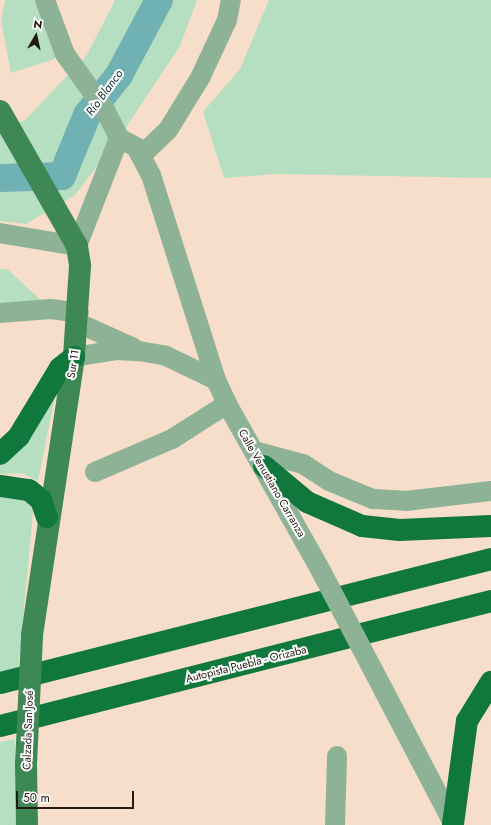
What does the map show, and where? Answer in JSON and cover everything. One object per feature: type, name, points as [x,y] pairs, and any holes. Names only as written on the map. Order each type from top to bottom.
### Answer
[{"type":"highway","points":[[0,454],[19,436],[60,368],[74,357]]},
{"type":"highway","points":[[259,459],[307,502],[362,526],[400,530],[491,526]]},
{"type":"highway","points":[[0,486],[29,490],[41,500],[47,517]]},
{"type":"highway","points":[[0,683],[491,559]]},
{"type":"highway","name":"Autopista Puebla - Orizaba","points":[[0,726],[491,601]]},
{"type":"highway","points":[[454,824],[467,721],[491,682]]},
{"type":"main road","name":"Sur 11","points":[[0,111],[77,246],[79,318],[74,357],[47,517],[32,635]]},
{"type":"main road","name":"Calzada San José","points":[[27,825],[26,764],[32,635]]},
{"type":"street","points":[[0,233],[77,246],[118,136],[105,110],[76,75],[45,0]]},
{"type":"street","points":[[141,156],[168,130],[200,78],[226,20],[231,0]]},
{"type":"street","name":"Calle Venustiano Carranza","points":[[118,136],[128,140],[141,156],[151,175],[216,380],[227,404],[321,571],[454,824]]},
{"type":"street","points":[[0,312],[39,309],[79,318],[139,351]]},
{"type":"street","points":[[74,357],[117,350],[139,351],[166,356],[216,380]]},
{"type":"street","points":[[95,472],[172,439],[227,404]]},
{"type":"street","points":[[259,459],[303,464],[329,481],[373,498],[406,501],[491,491]]},
{"type":"street","points":[[335,825],[336,756]]},
{"type":"green space","points":[[5,0],[40,0],[59,46],[55,59],[11,73],[1,21]]},
{"type":"green space","points":[[115,0],[197,0],[180,46],[119,138],[75,195],[26,224],[0,221],[0,126],[24,121],[87,55]]},
{"type":"green space","points":[[269,0],[491,0],[491,178],[275,174],[224,178],[203,112],[240,69]]},
{"type":"green space","points":[[0,269],[7,269],[44,303],[0,303]]},
{"type":"green space","points":[[57,386],[38,481],[22,473],[0,474],[0,463]]},
{"type":"green space","points":[[0,493],[30,501],[33,513],[18,671],[0,673]]},
{"type":"green space","points":[[15,739],[16,825],[0,825],[0,742]]},
{"type":"waterway","name":"Río Blanco","points":[[0,178],[62,176],[87,115],[119,75],[159,0]]}]
